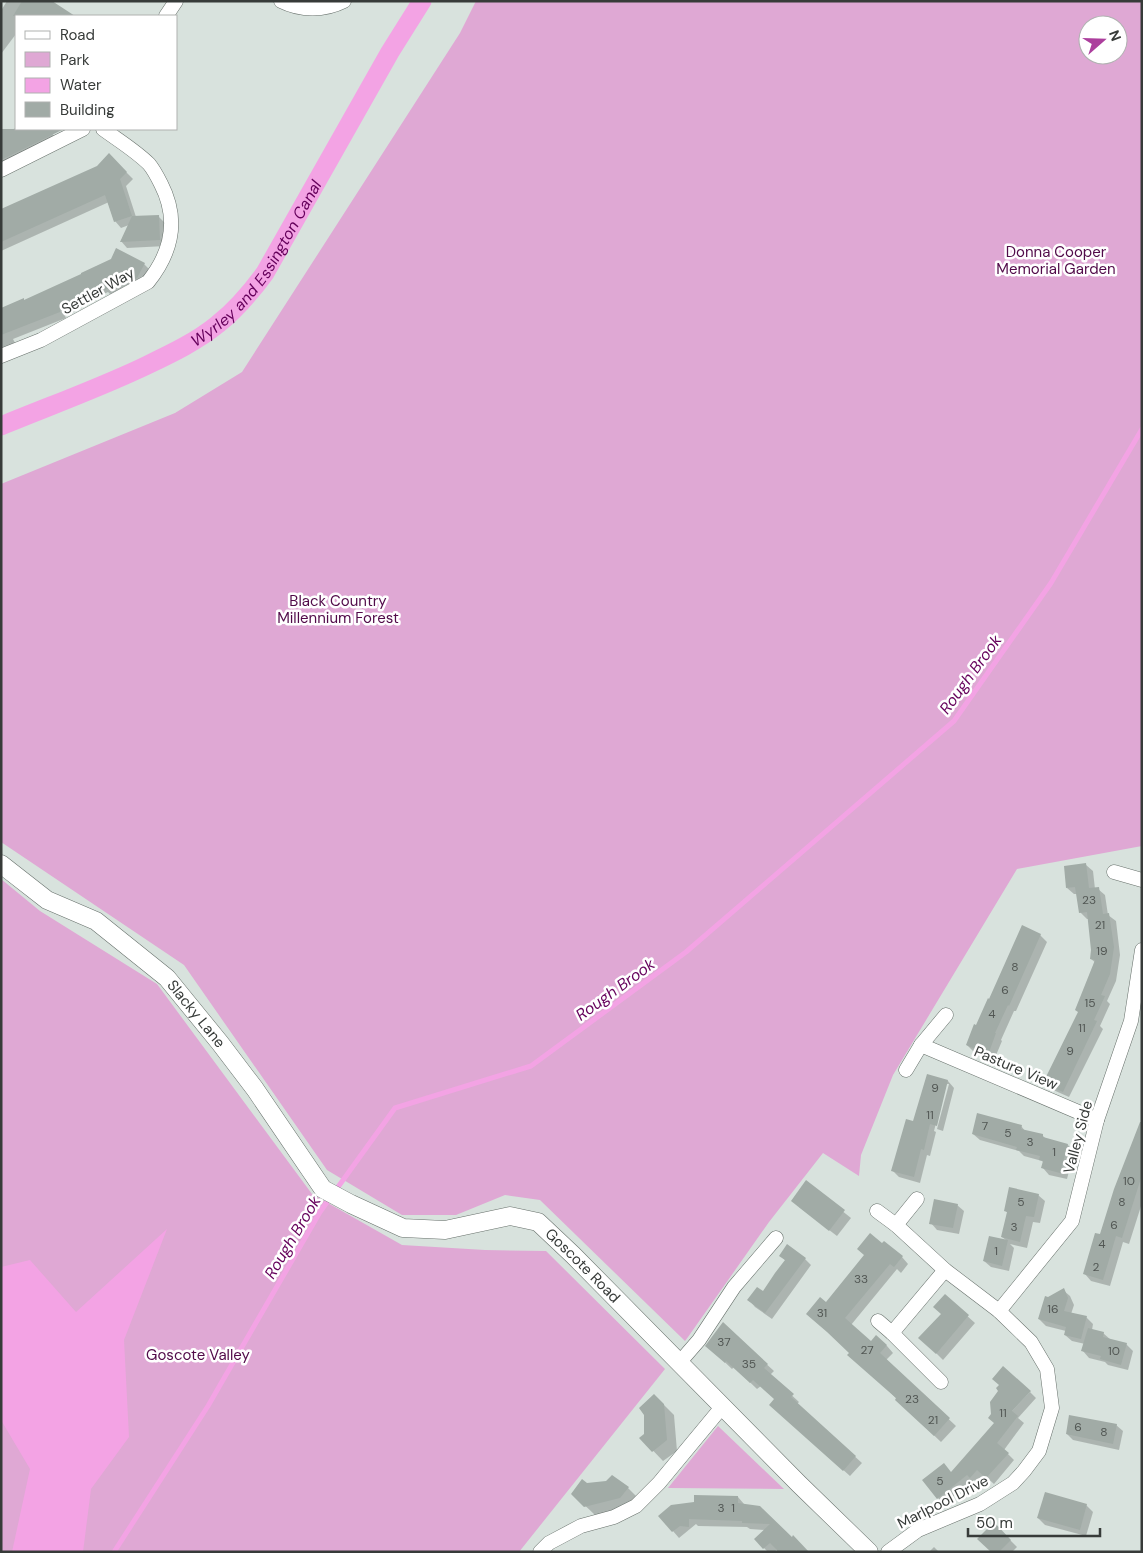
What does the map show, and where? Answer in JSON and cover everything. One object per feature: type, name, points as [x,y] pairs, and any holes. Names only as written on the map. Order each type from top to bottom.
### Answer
[{"type":"street","points":[[167,15],[176,1]]},
{"type":"street","points":[[281,1],[302,8],[323,9],[344,1]]},
{"type":"street","points":[[1,170],[81,130]]},
{"type":"street","name":"Settler Way","points":[[1,356],[41,340],[148,282],[159,269],[166,254],[172,232],[172,219],[167,196],[150,165],[104,130]]},
{"type":"street","name":"Slacky Lane","points":[[1,864],[47,900],[96,921],[167,978],[255,1089],[323,1189],[351,1204]]},
{"type":"street","points":[[1114,872],[1142,880]]},
{"type":"street","name":"Valley Side","points":[[998,1311],[1072,1221],[1097,1120],[1131,1021],[1142,950]]},
{"type":"street","points":[[906,1070],[921,1046],[946,1014]]},
{"type":"street","name":"Pasture View","points":[[921,1046],[1097,1120]]},
{"type":"street","points":[[896,1225],[917,1199]]},
{"type":"street","name":"Goscote Road","points":[[351,1204],[403,1228],[445,1230],[510,1216],[538,1222],[573,1254],[722,1407],[869,1552]]},
{"type":"street","name":"Marlpool Drive","points":[[878,1212],[896,1225],[945,1270],[998,1311],[1031,1342],[1047,1369],[1052,1408],[1039,1451],[1013,1483],[980,1504],[918,1530],[888,1552]]},
{"type":"street","points":[[679,1363],[699,1340],[734,1287],[776,1238]]},
{"type":"street","points":[[892,1332],[945,1270]]},
{"type":"street","points":[[878,1321],[892,1332],[941,1382]]},
{"type":"street","points":[[540,1552],[550,1543],[582,1526],[614,1517],[636,1506],[659,1483],[722,1407]]},
{"type":"green space","points":[[476,1],[1142,1],[1142,846],[1017,869],[893,1075],[861,1155],[859,1176],[823,1153],[769,1222],[685,1341],[540,1200],[505,1195],[456,1215],[402,1215],[327,1170],[184,965],[1,842],[1,484],[175,413],[242,372],[460,33]]},
{"type":"green space","name":"Goscote Valley","points":[[1,879],[40,911],[157,984],[312,1194],[402,1245],[485,1250],[546,1251],[665,1369],[519,1552],[1,1552]]},
{"type":"green space","points":[[718,1426],[784,1489],[668,1488]]},
{"type":"water","points":[[167,1229],[124,1340],[129,1437],[91,1489],[83,1552],[12,1552],[30,1469],[1,1420],[1,1267],[30,1260],[76,1312]]},
{"type":"building","points":[[22,1],[52,1],[73,15],[15,15],[13,16]]},
{"type":"building","points":[[1,129],[62,130],[1,160]]},
{"type":"building","points":[[109,153],[127,172],[120,179],[132,216],[114,222],[105,195],[1,242],[1,209],[97,166]]},
{"type":"building","points":[[159,215],[160,240],[120,242],[132,216]]},
{"type":"building","points":[[116,248],[145,263],[137,278],[131,281],[127,280],[105,290],[102,286],[74,300],[75,302],[60,310],[60,312],[1,335],[1,308],[24,298],[24,300],[111,259]]},
{"type":"building","points":[[1086,863],[1089,888],[1099,887],[1103,914],[1109,913],[1114,947],[1110,974],[1101,995],[1105,996],[1094,1020],[1097,1021],[1063,1092],[1043,1083],[1078,1012],[1075,1010],[1095,960],[1090,959],[1091,950],[1087,912],[1079,913],[1075,887],[1066,888],[1064,866]]},
{"type":"building","points":[[1022,925],[1041,934],[995,1033],[988,1055],[966,1045],[974,1024],[976,1025],[989,999]]},
{"type":"building","points":[[927,1074],[948,1080],[937,1126],[930,1124],[924,1150],[921,1149],[914,1177],[891,1171],[906,1119],[913,1121]]},
{"type":"building","points":[[977,1113],[1022,1125],[1021,1129],[1043,1134],[1043,1137],[1068,1144],[1060,1173],[1041,1168],[1043,1161],[1039,1160],[1040,1156],[1016,1150],[1017,1147],[972,1134]]},
{"type":"building","points":[[1140,1122],[1142,1122],[1142,1175],[1122,1238],[1116,1236],[1103,1280],[1083,1274],[1095,1233],[1100,1234],[1114,1189]]},
{"type":"building","points":[[806,1180],[845,1210],[829,1231],[791,1201]]},
{"type":"building","points":[[1009,1187],[1039,1194],[1034,1217],[1026,1216],[1020,1242],[1001,1237],[1007,1212],[1004,1211]]},
{"type":"building","points":[[934,1199],[958,1204],[953,1228],[929,1224]]},
{"type":"building","points":[[870,1233],[903,1256],[894,1267],[890,1264],[845,1318],[871,1341],[876,1335],[887,1345],[880,1353],[950,1418],[934,1436],[806,1314],[820,1297],[826,1302],[864,1255],[857,1249]]},
{"type":"building","points":[[989,1236],[1008,1240],[1002,1266],[983,1261]]},
{"type":"building","points":[[787,1244],[806,1258],[765,1313],[747,1300],[757,1287],[763,1291],[785,1260],[779,1256]]},
{"type":"building","points":[[1064,1288],[1068,1298],[1064,1311],[1087,1316],[1081,1339],[1064,1335],[1066,1327],[1038,1319],[1045,1296],[1048,1297]]},
{"type":"building","points":[[945,1294],[969,1315],[936,1354],[918,1338],[941,1314],[933,1307]]},
{"type":"building","points":[[723,1322],[768,1364],[764,1368],[794,1394],[791,1397],[856,1456],[843,1471],[769,1405],[774,1399],[753,1380],[750,1383],[726,1361],[725,1363],[705,1346]]},
{"type":"building","points":[[1088,1328],[1104,1332],[1103,1337],[1127,1343],[1121,1365],[1100,1359],[1101,1356],[1081,1351]]},
{"type":"building","points":[[1003,1366],[1031,1391],[1012,1411],[1018,1416],[997,1443],[1009,1453],[986,1478],[977,1470],[970,1478],[967,1475],[937,1499],[922,1480],[944,1463],[951,1472],[994,1423],[988,1418],[991,1414],[990,1402],[998,1391],[996,1388],[999,1385],[992,1379]]},
{"type":"building","points":[[654,1394],[664,1404],[667,1440],[652,1452],[639,1438],[644,1434],[644,1415],[639,1408]]},
{"type":"building","points":[[1069,1415],[1117,1424],[1113,1444],[1066,1434]]},
{"type":"building","points":[[612,1475],[629,1487],[620,1498],[584,1507],[571,1494],[582,1479],[587,1483],[606,1481]]},
{"type":"building","points":[[1045,1492],[1087,1504],[1080,1530],[1037,1518]]},
{"type":"building","points":[[694,1495],[738,1496],[738,1503],[760,1506],[809,1552],[776,1552],[777,1550],[770,1543],[763,1549],[754,1539],[770,1524],[689,1519],[689,1527],[680,1526],[672,1532],[658,1516],[671,1505],[694,1502]]},
{"type":"building","points":[[994,1522],[1011,1540],[999,1552],[991,1552],[977,1539]]},
{"type":"waterway","name":"Wyrley and Essington Canal","points":[[1,426],[105,384],[170,354],[209,331],[238,306],[265,273],[390,52],[422,1]]},
{"type":"waterway","name":"Rough Brook","points":[[114,1552],[208,1406],[320,1212],[395,1108],[531,1066],[686,952],[954,721],[1051,583],[1142,429]]},
{"type":"park label","name":"Donna Cooper Memorial Garden","points":[[1056,260]]},
{"type":"park label","name":"Black Country Millennium Forest","points":[[338,610]]}]
